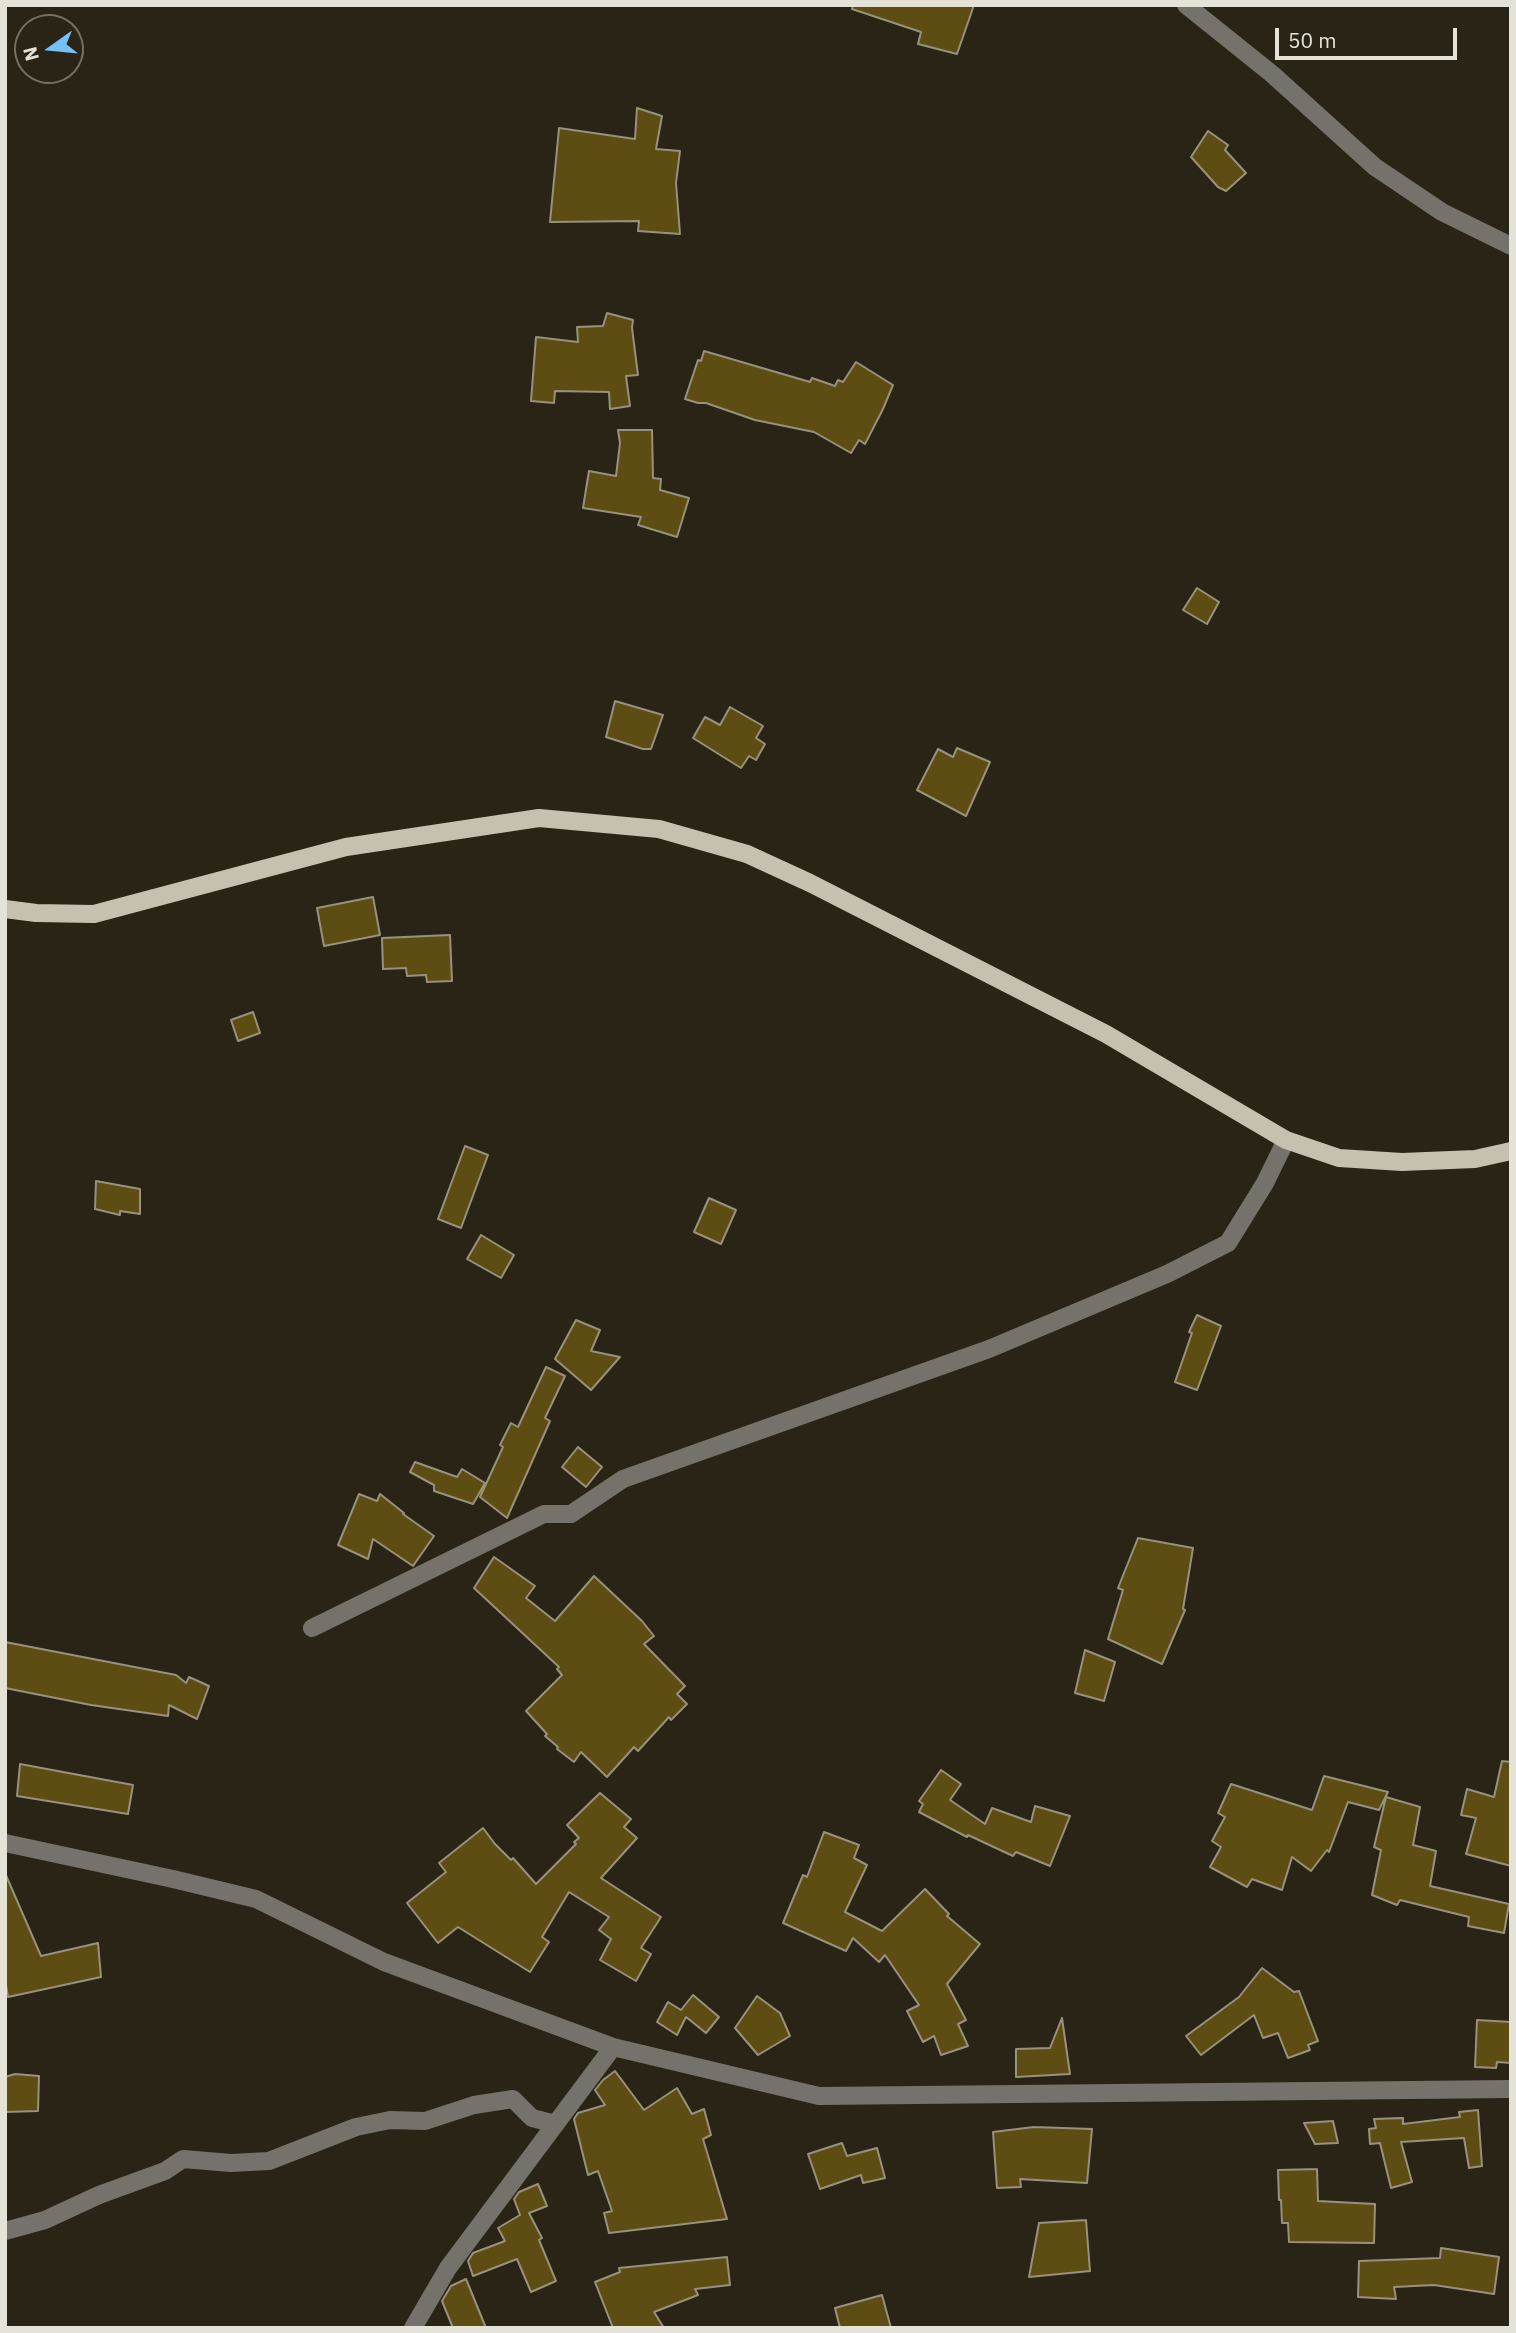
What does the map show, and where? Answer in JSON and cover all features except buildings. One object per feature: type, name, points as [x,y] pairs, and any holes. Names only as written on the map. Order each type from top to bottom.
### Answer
[{"type":"main road","points":[[5,909],[37,914],[94,914],[346,847],[540,818],[659,829],[747,854],[810,883],[1107,1034],[1286,1140],[1339,1158],[1402,1162],[1475,1159],[1511,1151]]},
{"type":"street","points":[[1186,5],[1272,74],[1375,167],[1442,212],[1511,246]]},
{"type":"street","points":[[312,1628],[544,1514],[571,1514],[622,1479],[989,1349],[1167,1274],[1228,1242],[1265,1183],[1286,1140]]},
{"type":"street","points":[[5,1843],[173,1878],[256,1899],[384,1962],[613,2047],[819,2096],[1511,2089]]},
{"type":"street","points":[[413,2328],[448,2268],[613,2047]]},
{"type":"street","points":[[5,2231],[45,2220],[99,2195],[165,2171],[183,2160],[231,2163],[270,2161],[356,2127],[390,2120],[425,2121],[474,2105],[513,2099],[532,2118],[556,2124]]}]
